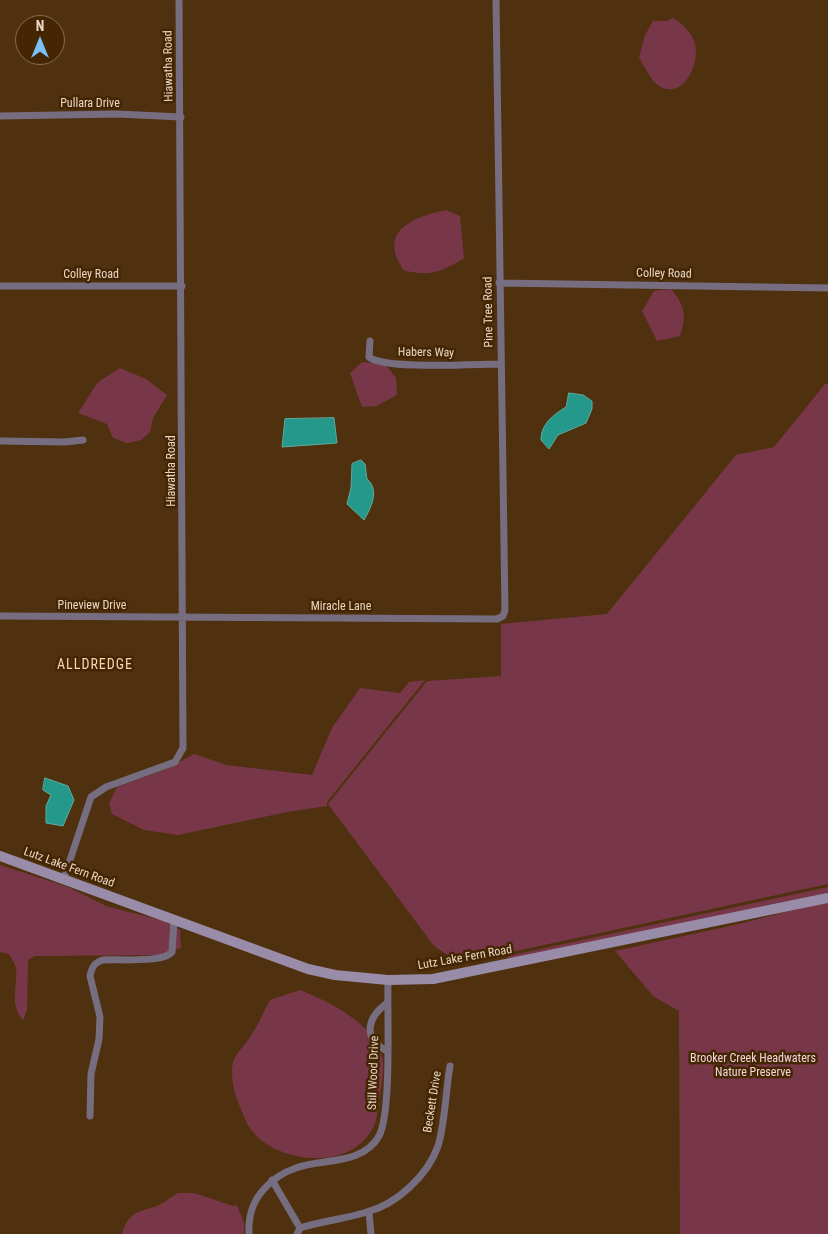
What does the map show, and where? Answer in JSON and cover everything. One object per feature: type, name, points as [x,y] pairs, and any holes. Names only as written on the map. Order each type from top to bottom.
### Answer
[{"type":"main road","name":"Lutz Lake Fern Road","points":[[0,856],[308,969],[334,976],[388,980],[433,979],[828,898]]},
{"type":"street","name":"Hiawatha Road","points":[[64,878],[91,798],[106,787],[175,762],[183,748],[184,618],[180,0]]},
{"type":"street","name":"Pine Tree Road","points":[[496,0],[499,283],[506,610],[497,619]]},
{"type":"street","name":"Pullara Drive","points":[[0,116],[117,114],[181,117]]},
{"type":"street","name":"Colley Road","points":[[499,283],[828,288]]},
{"type":"street","name":"Colley Road","points":[[0,286],[182,286]]},
{"type":"street","name":"Habers Way","points":[[370,341],[369,357],[374,361],[413,364],[501,364]]},
{"type":"street","points":[[0,442],[65,442],[83,440]]},
{"type":"street","name":"Pineview Drive","points":[[0,616],[184,618]]},
{"type":"street","name":"Miracle Lane","points":[[184,618],[497,619]]},
{"type":"street","points":[[90,1116],[91,1074],[99,1039],[100,1017],[90,976],[91,970],[98,962],[103,960],[169,956],[172,952],[174,920]]},
{"type":"street","name":"Still Wood Drive","points":[[249,1234],[249,1225],[255,1199],[272,1180],[296,1167],[330,1162],[360,1154],[378,1137],[386,1112],[388,980]]},
{"type":"street","points":[[387,1004],[374,1016],[370,1030],[372,1040],[387,1051]]},
{"type":"street","name":"Beckett Drive","points":[[299,1231],[369,1212],[401,1194],[425,1169],[438,1146],[450,1066]]},
{"type":"street","points":[[272,1180],[299,1231]]},
{"type":"street","points":[[369,1212],[371,1234]]},
{"type":"green space","points":[[673,18],[690,34],[696,49],[693,68],[689,77],[676,88],[668,89],[659,86],[653,81],[639,57],[645,35],[653,21],[667,21]]},
{"type":"green space","points":[[446,210],[460,216],[464,258],[449,267],[435,272],[420,273],[403,270],[395,252],[397,234],[410,222]]},
{"type":"green space","points":[[671,289],[682,306],[684,322],[680,336],[657,341],[642,311],[654,291]]},
{"type":"green space","points":[[362,362],[385,364],[396,378],[397,395],[377,406],[362,407],[350,373]]},
{"type":"green space","points":[[120,368],[146,379],[167,395],[153,418],[150,432],[141,440],[127,443],[113,438],[107,424],[78,413],[98,382]]},
{"type":"green space","points":[[825,384],[828,384],[828,884],[460,963],[434,946],[328,804],[427,681],[501,676],[501,624],[607,614],[736,455],[774,447]]},
{"type":"green space","points":[[425,680],[327,802],[327,806],[287,812],[178,835],[144,830],[112,814],[109,803],[117,787],[169,768],[194,754],[226,765],[312,775],[332,728],[360,688],[400,693],[409,682]]},
{"type":"green space","points":[[0,865],[68,887],[106,906],[164,921],[180,930],[181,948],[161,955],[35,956],[28,960],[27,1010],[23,1020],[16,1008],[15,1002],[15,966],[9,954],[0,952]]},
{"type":"green space","points":[[828,887],[828,895],[509,960],[508,956]]},
{"type":"green space","name":"Brooker Creek Headwaters Nature Preserve","points":[[828,901],[828,1234],[680,1234],[679,1011],[653,996],[615,951],[739,924]]},
{"type":"green space","points":[[300,990],[338,1008],[362,1026],[372,1037],[379,1049],[383,1062],[383,1076],[373,1128],[361,1143],[348,1152],[333,1157],[298,1156],[282,1152],[266,1144],[254,1134],[246,1121],[233,1085],[232,1070],[234,1059],[253,1033],[270,1000]]},
{"type":"green space","points":[[178,1193],[194,1193],[233,1206],[237,1205],[244,1223],[244,1234],[122,1234],[127,1221],[135,1214],[160,1205]]},
{"type":"water","points":[[569,393],[583,395],[592,401],[592,409],[586,423],[558,435],[549,449],[541,440],[543,429],[552,417],[566,407]]},
{"type":"water","points":[[334,418],[337,443],[282,447],[285,419]]},
{"type":"water","points":[[361,460],[365,464],[367,479],[371,483],[374,494],[364,520],[347,504],[351,488],[352,464]]},
{"type":"water","points":[[45,778],[68,786],[74,800],[63,826],[46,823],[46,806],[51,795],[43,790]]},
{"type":"district","name":"ALLDREDGE","points":[[95,665]]}]
